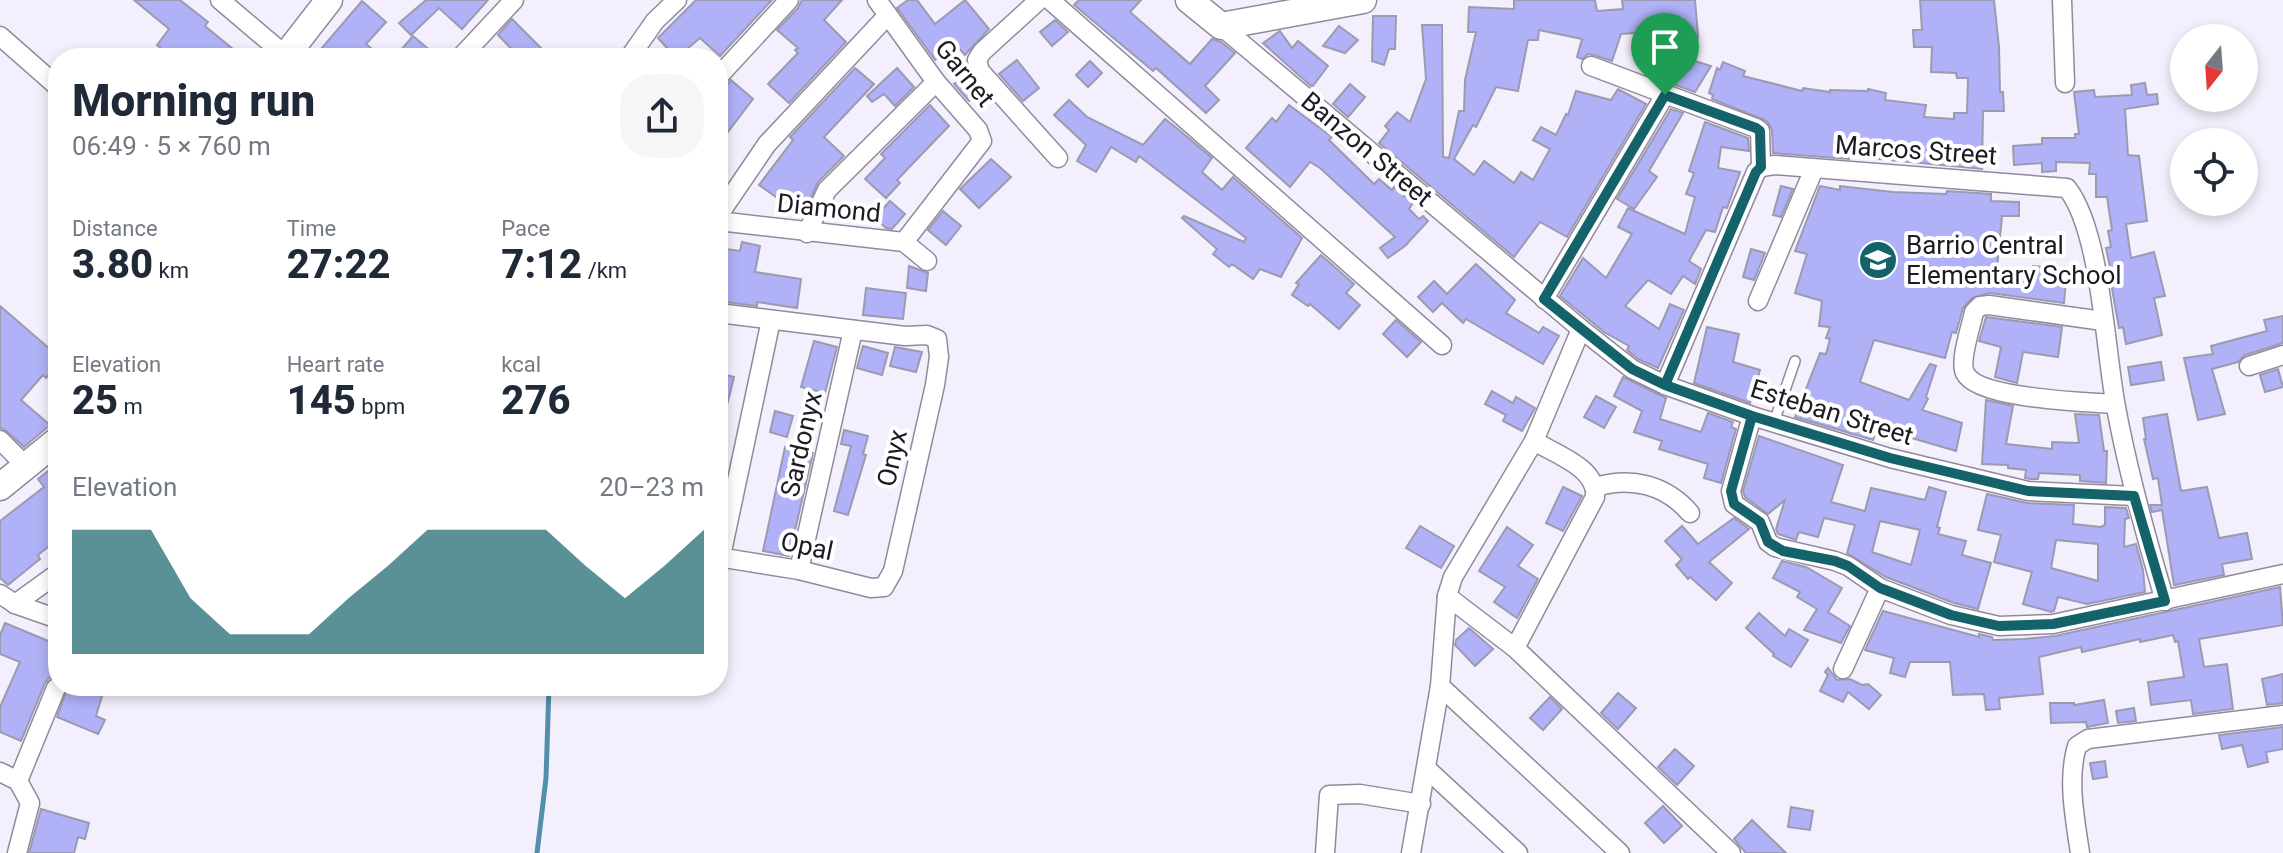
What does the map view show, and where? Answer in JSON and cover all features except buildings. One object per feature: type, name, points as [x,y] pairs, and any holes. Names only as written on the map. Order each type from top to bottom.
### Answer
[{"type":"street","points":[[220,0],[275,48]]},
{"type":"street","points":[[292,48],[329,0]]},
{"type":"street","points":[[469,48],[514,0]]},
{"type":"street","points":[[636,48],[655,21],[677,0]]},
{"type":"street","points":[[728,66],[789,0]]},
{"type":"street","points":[[1039,0],[977,60],[980,71],[1058,158]]},
{"type":"street","points":[[1050,0],[1442,345]]},
{"type":"street","name":"Banzon Street","points":[[1189,0],[1544,299]]},
{"type":"street","points":[[1221,26],[1258,14],[1363,0]]},
{"type":"street","points":[[2062,0],[2065,83]]},
{"type":"street","points":[[728,204],[767,144],[882,7]]},
{"type":"street","name":"Garnet","points":[[882,7],[936,82],[978,130],[982,141],[904,242]]},
{"type":"street","points":[[0,36],[48,78]]},
{"type":"street","points":[[1591,66],[1760,131],[1761,167],[1756,172],[1665,385]]},
{"type":"street","points":[[807,233],[827,190],[936,82]]},
{"type":"street","points":[[1544,299],[1665,95]]},
{"type":"street","name":"Marcos Street","points":[[1761,167],[1775,165],[2067,188],[2073,195],[2088,234],[2103,321]]},
{"type":"street","points":[[1758,301],[1814,169]]},
{"type":"street","name":"Diamond","points":[[728,221],[807,233],[904,242],[927,261]]},
{"type":"street","name":"Esteban Street","points":[[1544,299],[1632,369],[1665,385],[1752,416],[1890,458],[2028,491],[2134,496]]},
{"type":"street","points":[[2115,404],[2038,399],[1978,386],[1966,376],[1963,364],[1974,312],[1980,306],[2103,321],[2115,404],[2134,496],[2165,601]]},
{"type":"street","points":[[728,314],[853,330]]},
{"type":"street","points":[[728,519],[771,320]]},
{"type":"street","points":[[1411,853],[1440,686],[1447,596],[1453,577],[1534,441],[1581,329]]},
{"type":"street","name":"Onyx","points":[[853,330],[905,336],[927,335],[937,339],[939,357],[935,385],[893,571],[884,587]]},
{"type":"street","name":"Sardonyx","points":[[799,570],[853,330]]},
{"type":"street","points":[[2249,366],[2283,355]]},
{"type":"street","points":[[1752,416],[1731,491],[1734,504],[1760,522],[1768,542],[1775,547],[1848,566],[1880,588],[1951,615],[1999,626],[2053,624],[2283,574]]},
{"type":"street","points":[[0,440],[27,467]]},
{"type":"street","points":[[1515,648],[1595,497],[1596,487],[1588,473],[1534,441]]},
{"type":"street","points":[[0,487],[48,449]]},
{"type":"street","points":[[1596,487],[1625,481],[1649,485],[1670,494],[1690,513]]},
{"type":"street","name":"Opal","points":[[728,557],[799,570],[871,588],[884,587]]},
{"type":"street","points":[[7,599],[48,578]]},
{"type":"street","points":[[1843,669],[1880,588]]},
{"type":"street","points":[[1447,596],[1515,648],[1731,853]]},
{"type":"street","points":[[7,599],[48,615]]},
{"type":"street","points":[[1440,686],[1620,853]]},
{"type":"street","points":[[18,781],[53,696]]},
{"type":"street","points":[[2080,853],[2074,812],[2073,759],[2077,746],[2088,739],[2283,715]]},
{"type":"street","points":[[1427,769],[1518,853]]},
{"type":"street","points":[[0,772],[18,781],[30,803],[17,853]]},
{"type":"street","points":[[1325,853],[1329,795],[1360,794],[1421,804]]},
{"type":"lane","points":[[1774,422],[1795,361]]},
{"type":"waterway","points":[[537,853],[546,778],[549,696]]},
{"type":"place","name":"Barrio Central Elementary School","points":[[1878,260]]},
{"type":"route","points":[[1665,95],[1544,299],[1632,369],[1665,385],[1752,416],[1731,491],[1734,504],[1760,522],[1768,542],[1783,551],[1848,566],[1880,588],[1951,615],[1999,626],[2053,624],[2165,601],[2134,496],[2028,491],[1890,458],[1752,416],[1665,385],[1756,172],[1761,167],[1760,131],[1665,95]]}]
